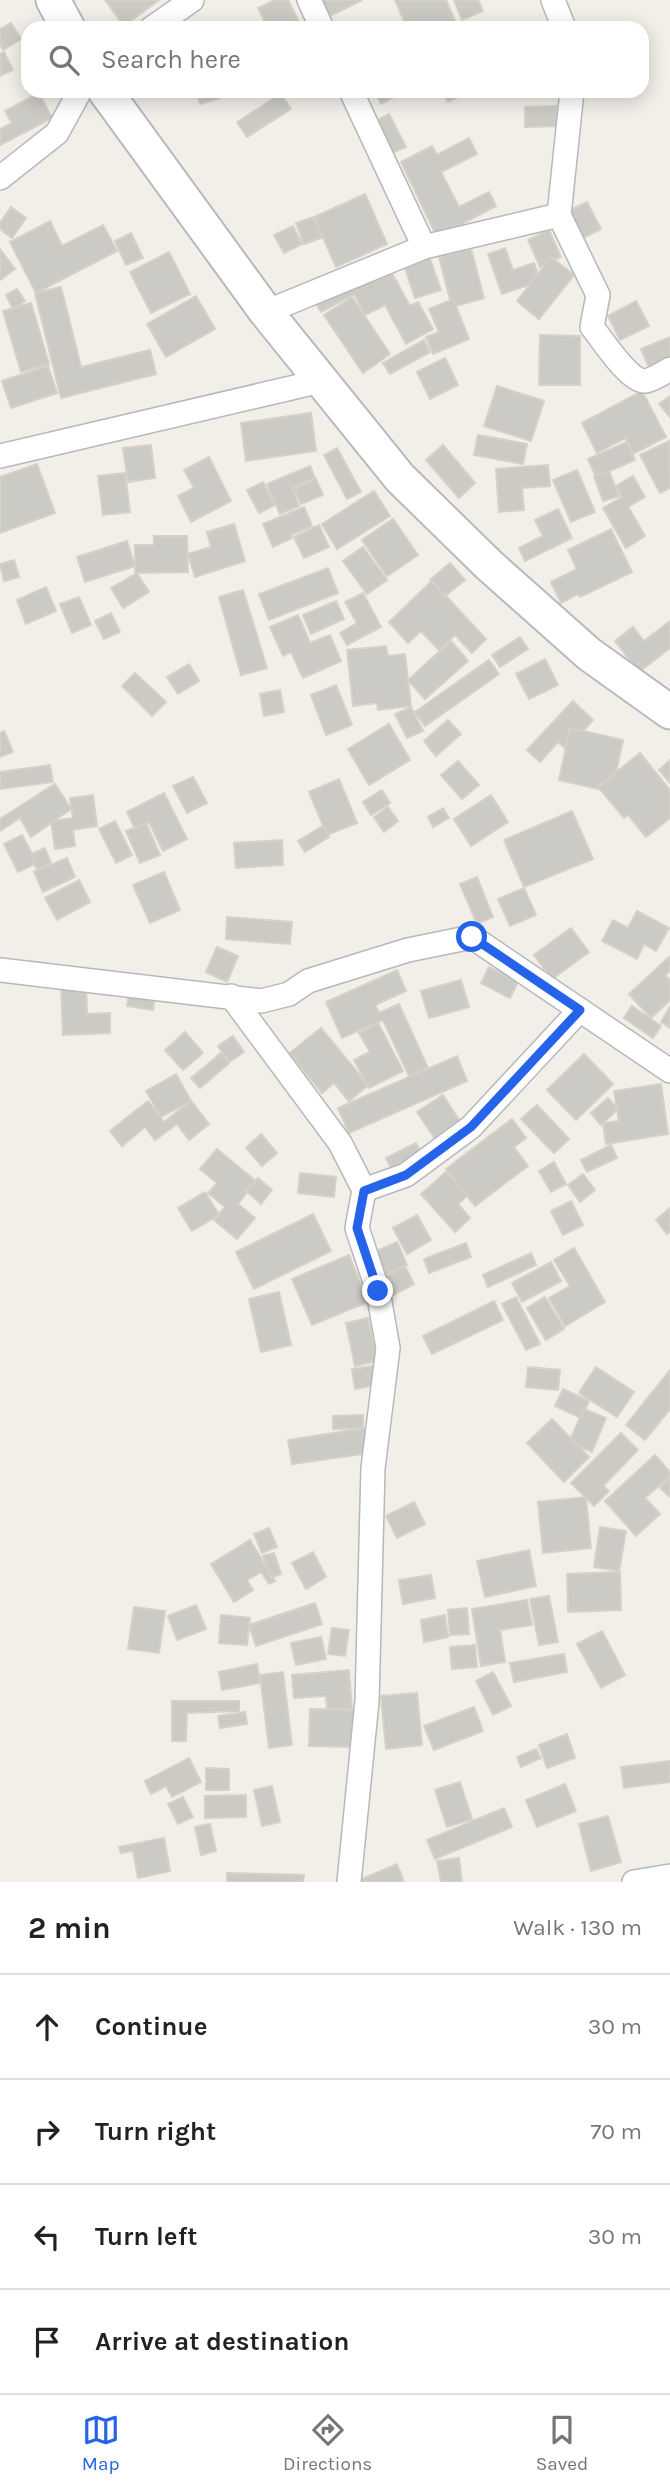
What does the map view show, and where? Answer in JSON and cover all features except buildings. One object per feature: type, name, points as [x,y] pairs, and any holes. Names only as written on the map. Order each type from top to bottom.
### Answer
[{"type":"main road","points":[[53,0],[64,21]]},
{"type":"main road","points":[[110,98],[266,312],[400,478],[480,556],[589,654],[670,712]]},
{"type":"street","points":[[162,21],[192,0]]},
{"type":"street","points":[[309,0],[319,21]]},
{"type":"street","points":[[553,0],[561,21]]},
{"type":"street","points":[[0,178],[57,133],[76,98]]},
{"type":"street","points":[[354,98],[424,247]]},
{"type":"street","points":[[571,98],[559,215],[598,295],[592,327],[614,357],[637,380],[645,381],[670,369]]},
{"type":"street","points":[[266,312],[424,247],[559,215]]},
{"type":"street","points":[[0,456],[321,381]]},
{"type":"street","points":[[0,970],[261,1000],[289,994],[308,981],[408,950],[472,937],[670,1071]]},
{"type":"street","points":[[231,996],[340,1143],[364,1191],[357,1228],[378,1291],[388,1348],[373,1468],[367,1701],[349,1882]]},
{"type":"street","points":[[364,1191],[406,1175],[471,1127],[580,1010]]},
{"type":"street","points":[[634,1882],[670,1876]]},
{"type":"route","points":[[378,1291],[357,1228],[364,1191],[406,1175],[471,1127],[580,1010],[472,937]]}]
